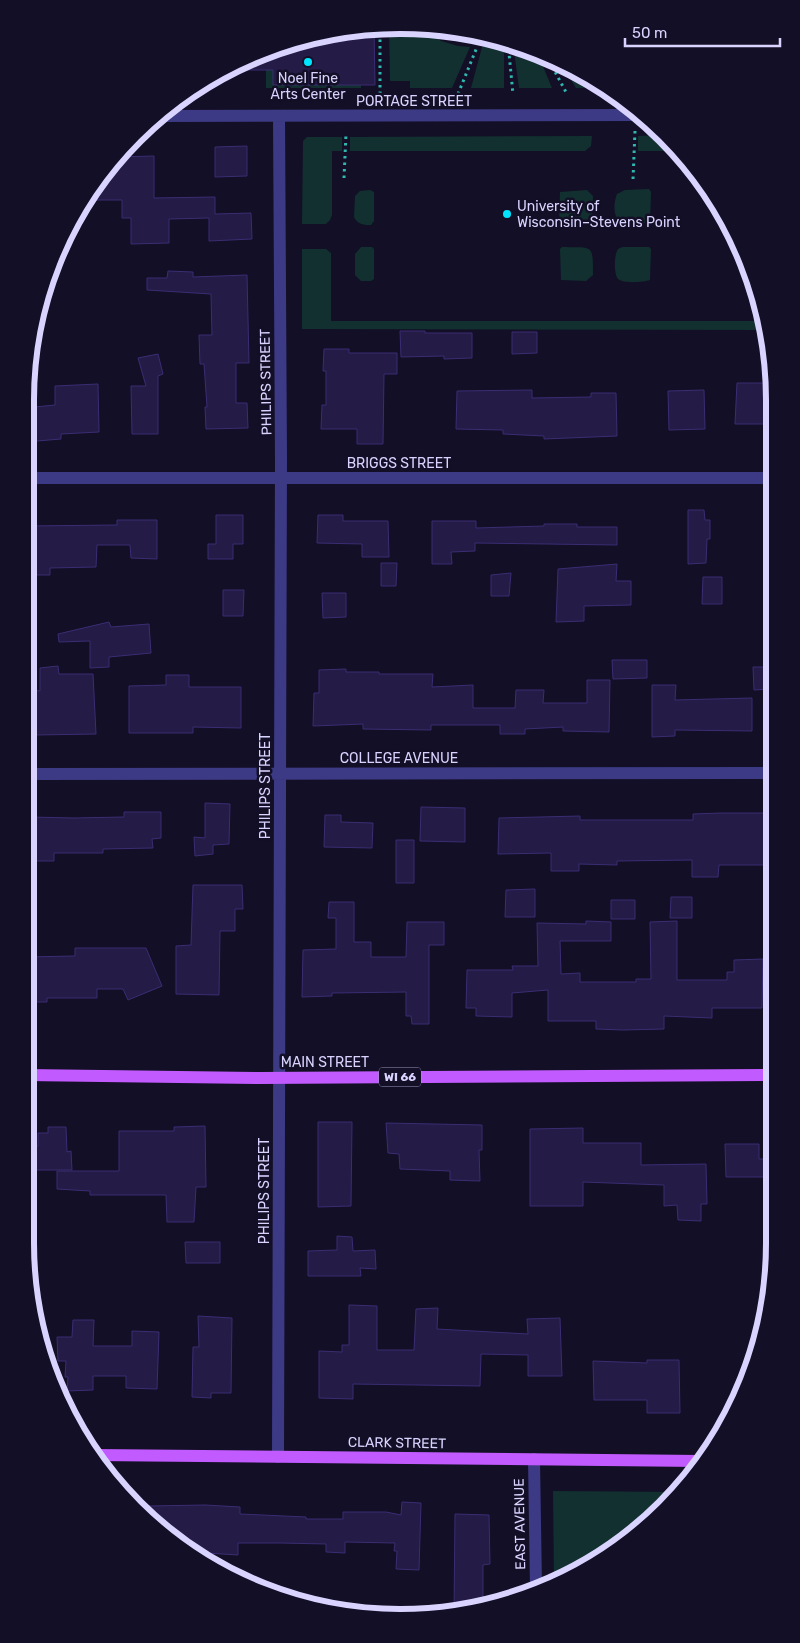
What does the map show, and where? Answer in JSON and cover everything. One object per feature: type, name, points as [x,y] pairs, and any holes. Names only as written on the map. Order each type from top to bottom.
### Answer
[{"type":"main road","name":"MAIN STREET","points":[[34,1075],[278,1077],[766,1076]]},
{"type":"main road","name":"CLARK STREET","points":[[101,1455],[695,1461]]},
{"type":"street","name":"PORTAGE STREET","points":[[169,116],[630,115]]},
{"type":"street","name":"PHILIPS STREET","points":[[278,1457],[281,478],[279,116]]},
{"type":"street","name":"BRIGGS STREET","points":[[34,478],[766,478]]},
{"type":"street","name":"COLLEGE AVENUE","points":[[34,774],[766,772]]},
{"type":"street","name":"EAST AVENUE","points":[[534,1459],[536,1583]]},
{"type":"path","points":[[380,35],[380,94]]},
{"type":"path","points":[[458,94],[477,48]]},
{"type":"path","points":[[509,50],[513,94]]},
{"type":"path","points":[[553,68],[566,94]]},
{"type":"path","points":[[633,179],[634,131]]},
{"type":"path","points":[[344,178],[346,134]]},
{"type":"green space","points":[[389,34],[435,36],[441,41],[470,47],[452,88],[410,88],[410,81],[390,81]]},
{"type":"green space","points":[[491,45],[504,49],[504,88],[471,88],[482,47]]},
{"type":"green space","points":[[514,52],[541,63],[552,88],[519,88]]},
{"type":"green space","points":[[266,70],[273,70],[273,85],[361,85],[361,88],[266,88]]},
{"type":"green space","points":[[568,75],[591,88],[576,88]]},
{"type":"green space","points":[[653,135],[668,151],[638,151],[638,136]]},
{"type":"green space","points":[[592,136],[591,146],[585,151],[350,151],[350,137]]},
{"type":"green space","points":[[307,137],[342,137],[342,151],[332,151],[332,215],[326,224],[302,224],[303,141]]},
{"type":"green space","points":[[649,189],[651,192],[650,223],[622,224],[617,218],[615,210],[617,194],[625,190]]},
{"type":"green space","points":[[370,190],[374,192],[374,221],[371,225],[364,225],[357,222],[354,217],[355,196],[360,191]]},
{"type":"green space","points":[[587,190],[593,196],[592,220],[586,224],[559,222],[560,192]]},
{"type":"green space","points":[[361,247],[372,247],[374,249],[374,279],[371,281],[361,281],[355,275],[355,254]]},
{"type":"green space","points":[[562,247],[589,249],[593,257],[593,275],[586,281],[561,280],[560,249]]},
{"type":"green space","points":[[623,247],[649,247],[651,249],[650,280],[629,282],[618,279],[615,270],[615,257],[618,249]]},
{"type":"green space","points":[[302,249],[326,249],[331,253],[331,321],[757,321],[759,330],[302,329]]},
{"type":"green space","points":[[553,1491],[668,1492],[623,1534],[583,1560],[554,1575]]},
{"type":"building","name":"Noel Fine Arts Center","points":[[374,35],[375,85],[273,85],[273,70],[242,70],[282,53],[305,46],[352,37]]},
{"type":"building","points":[[247,146],[247,176],[215,177],[215,147]]},
{"type":"building","points":[[154,156],[154,198],[215,197],[215,214],[251,213],[252,239],[209,241],[209,218],[169,219],[169,243],[131,244],[131,218],[122,218],[122,200],[93,200],[109,177],[127,157]]},
{"type":"building","points":[[168,271],[193,272],[193,277],[247,275],[249,363],[236,363],[236,403],[247,403],[248,428],[206,429],[205,407],[207,407],[204,364],[200,364],[199,335],[212,335],[211,294],[147,290],[147,278],[167,278]]},
{"type":"building","points":[[400,331],[472,333],[472,358],[444,359],[444,356],[401,357]]},
{"type":"building","points":[[512,332],[537,332],[537,353],[512,354]]},
{"type":"building","points":[[324,349],[349,349],[349,353],[397,353],[397,374],[384,374],[383,444],[357,444],[357,429],[321,429],[322,405],[326,405],[326,371],[323,371]]},
{"type":"building","points":[[158,354],[163,374],[158,376],[158,434],[132,434],[131,386],[146,386],[138,358]]},
{"type":"building","points":[[737,383],[765,383],[766,424],[735,424]]},
{"type":"building","points":[[98,384],[99,432],[61,434],[61,439],[34,441],[34,407],[55,405],[55,386]]},
{"type":"building","points":[[532,390],[532,398],[591,397],[591,393],[616,393],[617,436],[544,439],[544,436],[503,434],[503,430],[456,429],[457,391]]},
{"type":"building","points":[[704,390],[705,429],[669,430],[668,391]]},
{"type":"building","points":[[688,510],[704,510],[705,520],[710,520],[710,539],[707,539],[706,563],[688,564]]},
{"type":"building","points":[[216,515],[243,515],[243,544],[233,544],[233,559],[208,559],[208,544],[216,544]]},
{"type":"building","points":[[318,515],[343,515],[343,521],[388,521],[389,557],[362,557],[362,544],[317,543]]},
{"type":"building","points":[[117,520],[157,520],[157,559],[131,558],[130,545],[97,545],[96,567],[50,568],[50,575],[34,575],[34,526],[117,525]]},
{"type":"building","points":[[432,521],[476,521],[476,528],[544,526],[544,524],[577,524],[577,527],[617,527],[617,545],[475,543],[475,551],[451,552],[452,564],[432,564]]},
{"type":"building","points":[[381,563],[397,563],[396,586],[381,586]]},
{"type":"building","points":[[617,564],[616,581],[631,581],[631,605],[584,606],[584,621],[556,622],[558,569]]},
{"type":"building","points":[[511,573],[509,596],[491,596],[491,575]]},
{"type":"building","points":[[703,577],[722,577],[722,604],[702,604]]},
{"type":"building","points":[[223,590],[244,590],[243,616],[223,616]]},
{"type":"building","points":[[322,593],[346,593],[346,617],[323,618]]},
{"type":"building","points":[[109,622],[111,627],[149,624],[151,653],[109,657],[109,667],[90,668],[90,641],[59,642],[58,634]]},
{"type":"building","points":[[612,660],[647,660],[647,678],[613,679]]},
{"type":"building","points":[[58,666],[59,674],[93,674],[96,734],[35,735],[34,690],[40,691],[40,668]]},
{"type":"building","points":[[753,667],[766,667],[766,689],[754,690]]},
{"type":"building","points":[[346,669],[346,672],[379,672],[379,674],[433,674],[432,687],[473,685],[473,708],[515,708],[516,690],[544,690],[543,703],[587,703],[587,680],[610,680],[609,732],[563,731],[563,727],[525,729],[525,734],[500,734],[500,725],[431,725],[431,730],[363,729],[363,724],[313,726],[314,693],[319,693],[319,670]]},
{"type":"building","points":[[166,675],[189,675],[189,687],[241,687],[241,728],[193,727],[193,733],[129,733],[129,686],[166,685]]},
{"type":"building","points":[[652,685],[676,685],[675,700],[752,698],[752,731],[675,730],[675,736],[652,737]]},
{"type":"building","points":[[205,803],[230,804],[229,844],[213,845],[213,854],[195,856],[194,837],[205,838]]},
{"type":"building","points":[[421,807],[465,808],[465,842],[420,841]]},
{"type":"building","points":[[124,812],[161,812],[161,838],[152,839],[153,848],[103,849],[103,853],[54,853],[54,861],[34,861],[34,817],[124,817]]},
{"type":"building","points":[[766,813],[765,865],[719,865],[718,877],[692,877],[692,860],[617,861],[617,865],[579,864],[579,871],[551,871],[551,853],[498,854],[499,818],[580,816],[580,820],[693,820],[693,814]]},
{"type":"building","points":[[325,815],[341,815],[341,822],[373,823],[372,848],[324,847]]},
{"type":"building","points":[[396,840],[414,840],[414,883],[396,883]]},
{"type":"building","points":[[193,885],[242,885],[243,909],[235,909],[235,931],[220,931],[219,995],[176,994],[176,946],[191,945]]},
{"type":"building","points":[[535,889],[535,917],[505,917],[506,890]]},
{"type":"building","points":[[671,897],[692,897],[692,918],[670,918]]},
{"type":"building","points":[[611,900],[635,900],[635,919],[611,919]]},
{"type":"building","points":[[329,902],[354,902],[354,942],[371,942],[371,957],[406,957],[407,922],[444,922],[444,945],[429,945],[429,1024],[412,1024],[411,1016],[406,1016],[406,992],[332,993],[332,996],[302,997],[303,950],[336,949],[336,918],[328,918]]},
{"type":"building","points":[[586,921],[611,922],[611,941],[560,941],[561,974],[580,973],[580,982],[636,982],[636,979],[651,979],[650,922],[677,921],[677,980],[727,980],[727,972],[734,972],[734,960],[763,959],[762,1008],[712,1008],[712,1018],[664,1016],[664,1029],[623,1030],[596,1029],[596,1021],[548,1021],[548,990],[512,993],[512,1017],[476,1016],[476,1008],[466,1008],[467,970],[513,970],[512,966],[538,966],[537,923],[586,924]]},
{"type":"building","points":[[75,948],[146,948],[162,986],[128,1000],[123,989],[97,989],[97,998],[47,998],[47,1002],[34,1002],[34,957],[75,956]]},
{"type":"building","points":[[318,1122],[352,1122],[351,1206],[318,1207]]},
{"type":"building","points":[[386,1123],[482,1125],[482,1150],[479,1150],[480,1181],[450,1180],[450,1171],[400,1169],[399,1154],[388,1153]]},
{"type":"building","points":[[205,1126],[206,1187],[196,1187],[194,1222],[167,1222],[166,1195],[90,1195],[90,1191],[57,1189],[57,1171],[119,1171],[119,1131],[174,1131],[174,1127]]},
{"type":"building","points":[[48,1127],[66,1127],[67,1152],[71,1151],[72,1170],[34,1170],[34,1146],[38,1146],[38,1133],[48,1133]]},
{"type":"building","points":[[583,1128],[583,1143],[641,1143],[641,1165],[706,1164],[707,1204],[701,1204],[701,1221],[678,1220],[677,1205],[664,1206],[664,1185],[583,1182],[583,1206],[530,1206],[530,1129]]},
{"type":"building","points":[[725,1144],[759,1144],[759,1159],[766,1159],[766,1177],[726,1177]]},
{"type":"building","points":[[337,1236],[352,1237],[353,1251],[375,1250],[376,1269],[360,1268],[361,1276],[308,1276],[308,1251],[337,1250]]},
{"type":"building","points":[[185,1242],[220,1242],[220,1263],[186,1263]]},
{"type":"building","points":[[349,1305],[377,1306],[377,1350],[414,1350],[416,1309],[438,1308],[437,1329],[528,1334],[527,1319],[560,1318],[562,1376],[528,1376],[528,1355],[481,1354],[480,1386],[353,1384],[353,1399],[319,1398],[319,1351],[342,1352],[342,1345],[349,1345]]},
{"type":"building","points":[[198,1316],[232,1318],[231,1393],[211,1393],[211,1398],[192,1397],[193,1347],[199,1347]]},
{"type":"building","points":[[73,1320],[94,1320],[93,1346],[132,1346],[132,1331],[159,1332],[157,1389],[126,1388],[126,1376],[93,1376],[93,1390],[67,1391],[68,1377],[65,1377],[66,1361],[58,1361],[57,1337],[72,1337]]},
{"type":"building","points":[[647,1360],[679,1360],[680,1413],[647,1413],[647,1400],[594,1400],[593,1361],[647,1363]]},
{"type":"building","points":[[402,1502],[421,1503],[419,1570],[396,1569],[397,1551],[394,1551],[395,1543],[345,1542],[345,1553],[326,1552],[326,1544],[238,1543],[238,1555],[205,1553],[177,1534],[149,1509],[149,1506],[205,1505],[240,1507],[240,1514],[306,1517],[306,1519],[343,1519],[343,1512],[386,1512],[401,1515]]},
{"type":"building","points":[[455,1514],[489,1515],[490,1564],[483,1565],[483,1600],[454,1605]]},
{"type":"place","name":"Noel Fine Arts Center","points":[[308,62]]},
{"type":"place","name":"University of Wisconsin–Stevens Point","points":[[507,214]]}]
